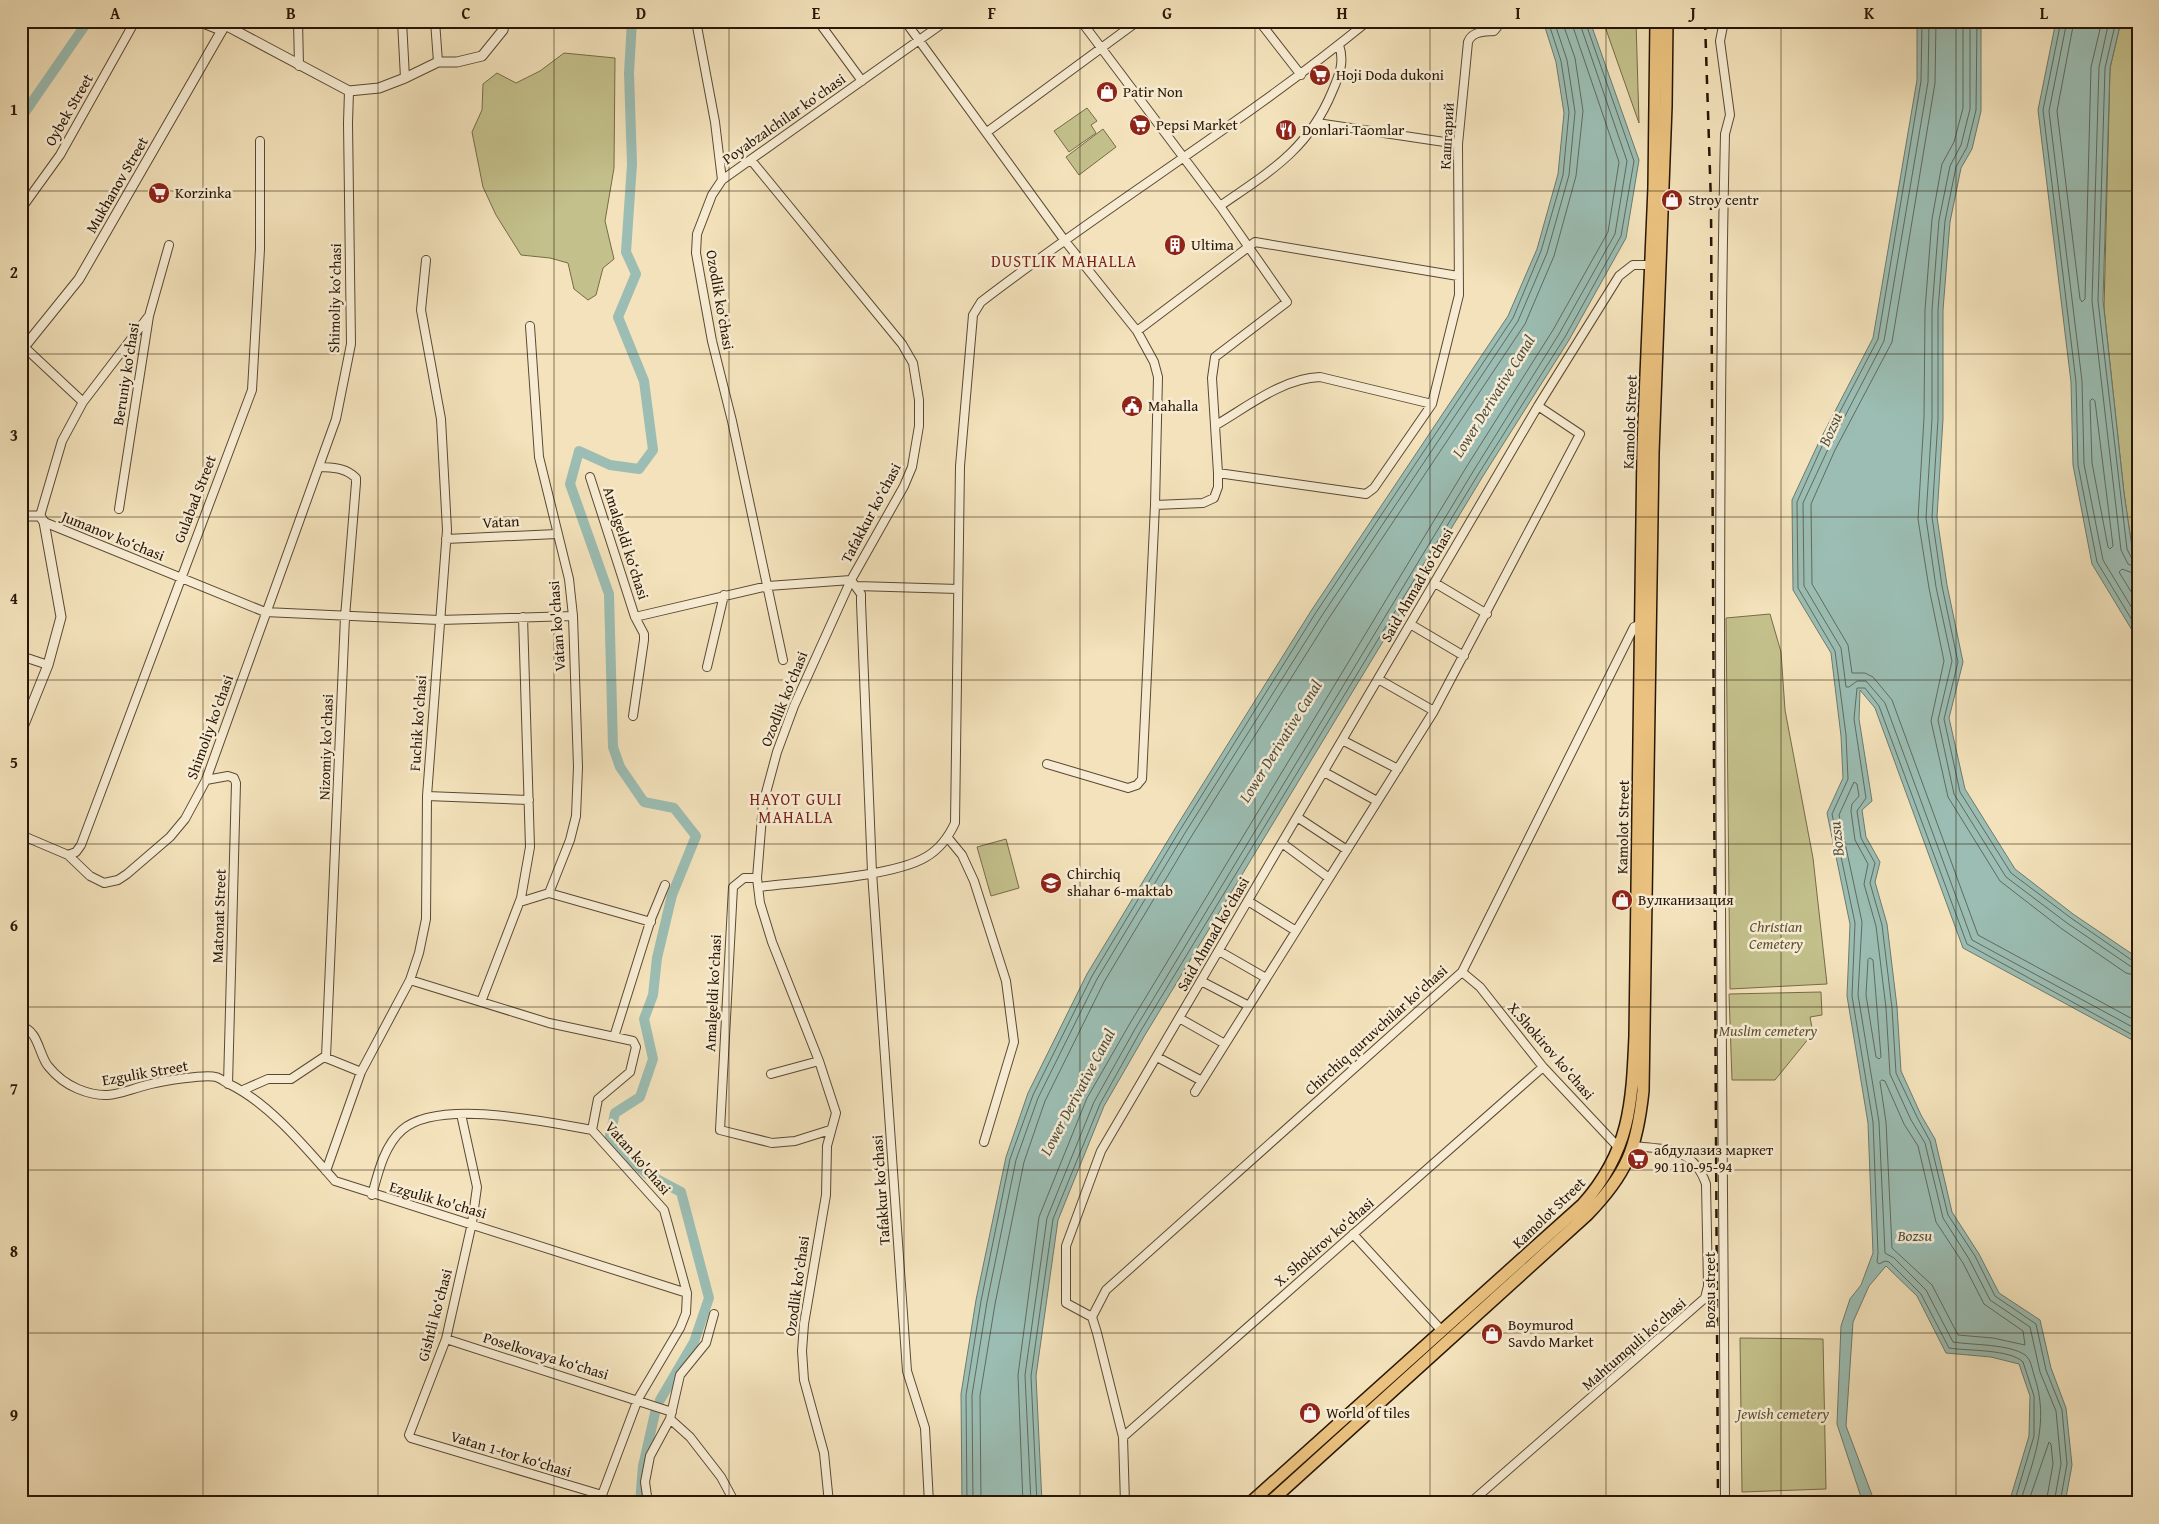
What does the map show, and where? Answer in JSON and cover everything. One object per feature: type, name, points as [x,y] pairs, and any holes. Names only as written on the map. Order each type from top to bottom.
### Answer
[{"type":"main road","name":"Kamolot Street","points":[[1250,1503],[1369,1404],[1587,1215],[1615,1184],[1634,1146],[1644,1091],[1657,105],[1656,21]]},
{"type":"main road","name":"Kamolot Street","points":[[1269,1503],[1442,1331],[1582,1204],[1604,1179],[1619,1148],[1629,1110],[1634,1060],[1644,436],[1666,106],[1667,21]]},
{"type":"street","name":"Oybek Street","points":[[21,208],[60,155],[135,21]]},
{"type":"street","points":[[197,21],[224,26],[350,91],[379,88],[438,62],[456,62],[482,56],[503,30],[505,21]]},
{"type":"street","points":[[298,21],[299,66]]},
{"type":"street","points":[[402,21],[405,78]]},
{"type":"street","points":[[435,21],[438,62]]},
{"type":"street","points":[[696,21],[715,122],[722,180]]},
{"type":"street","name":"Poyabzalchilar ko‘chasi","points":[[818,21],[862,81]]},
{"type":"street","points":[[905,21],[1065,242],[1146,344],[1158,376],[1156,505],[1142,779],[1137,785],[1128,788],[1047,764]]},
{"type":"street","name":"Poyabzalchilar ko‘chasi","points":[[722,180],[946,21]]},
{"type":"street","points":[[1080,21],[1220,206],[1287,302],[1214,357],[1212,378],[1218,473],[1218,487],[1214,498],[1203,503],[1156,505]]},
{"type":"street","points":[[987,132],[1138,21]]},
{"type":"street","points":[[1259,21],[1301,75]]},
{"type":"street","points":[[759,887],[872,872],[924,858],[948,838],[954,823],[960,466],[973,315],[981,302],[1183,156],[1301,75],[1368,21]]},
{"type":"street","name":"Кашгарий","points":[[1218,473],[1361,494],[1369,492],[1432,404],[1459,295],[1458,144],[1468,42],[1470,37],[1477,33],[1494,31],[1502,21]]},
{"type":"street","name":"Bozsu street","points":[[1724,21],[1720,41],[1730,115],[1725,134],[1720,351],[1719,727],[1725,1503]]},
{"type":"street","name":"Mukhanov Street","points":[[22,347],[79,279],[224,26]]},
{"type":"street","points":[[1220,206],[1264,175],[1302,143],[1318,124],[1339,76],[1343,58],[1339,45]]},
{"type":"street","name":"Shimoliy ko‘chasi","points":[[265,612],[336,419],[351,344],[348,123],[350,91]]},
{"type":"street","points":[[1318,124],[1458,144]]},
{"type":"street","name":"Gulabad Street","points":[[68,855],[76,852],[81,845],[252,390],[260,249],[260,141]]},
{"type":"street","name":"Tafakkur ko‘chasi","points":[[750,160],[902,344],[913,363],[916,376],[919,426],[912,467],[904,486],[851,580],[857,586],[861,603],[872,872],[907,1371],[925,1428],[929,1503]]},
{"type":"street","name":"Ozodlik ko‘chasi","points":[[722,180],[712,195],[697,234],[696,253],[712,341],[732,421],[783,660]]},
{"type":"street","points":[[1136,331],[1255,242],[1458,276]]},
{"type":"street","name":"Beruniy ko‘chasi","points":[[119,509],[149,316],[169,245]]},
{"type":"street","name":"Fuchik ko'chasi","points":[[326,1171],[360,1072],[410,980],[419,953],[426,919],[427,796],[446,539],[441,419],[421,310],[426,260]]},
{"type":"street","name":"Said Ahmad ko‘chasi","points":[[1092,1317],[1066,1303],[1066,1246],[1101,1152],[1538,406],[1619,276],[1633,265],[1655,265]]},
{"type":"street","name":"Jumanov ko‘chasi","points":[[21,732],[48,665],[61,617],[42,519],[62,441],[83,402],[149,316]]},
{"type":"street","name":"Vatan ko'chasi","points":[[530,326],[539,456],[569,579],[573,616],[578,767],[576,816],[570,840],[549,894]]},
{"type":"street","points":[[22,347],[83,402]]},
{"type":"street","points":[[1216,425],[1285,386],[1308,378],[1320,377],[1432,404]]},
{"type":"street","points":[[1195,1092],[1434,711],[1487,614],[1580,434],[1538,406]]},
{"type":"street","name":"Nizomiy ko'chasi","points":[[319,467],[342,469],[350,472],[356,478],[345,617],[326,1057]]},
{"type":"street","name":"Amalgeldi ko‘chasi","points":[[590,477],[635,618],[644,634],[633,716]]},
{"type":"street","points":[[21,516],[42,519]]},
{"type":"street","name":"Jumanov ko‘chasi","points":[[42,519],[265,612],[439,620],[573,616]]},
{"type":"street","name":"Vatan","points":[[446,539],[557,534]]},
{"type":"street","points":[[768,586],[851,580]]},
{"type":"street","name":"Ozodlik ko‘chasi","points":[[829,1503],[824,1453],[804,1380],[802,1351],[804,1324],[826,1195],[827,1146],[836,1113],[820,1061],[772,942],[760,903],[757,878],[763,804],[776,752],[794,706],[851,580]]},
{"type":"street","points":[[1435,582],[1487,614]]},
{"type":"street","name":"Amalgeldi ko‘chasi","points":[[635,618],[724,595],[768,586]]},
{"type":"street","points":[[857,586],[958,589]]},
{"type":"street","points":[[707,667],[724,595]]},
{"type":"street","name":"Shimoliy ko'chasi","points":[[68,855],[90,876],[104,883],[118,880],[170,837],[185,819],[206,780],[265,612]]},
{"type":"street","points":[[481,1002],[520,902],[530,847],[523,617]]},
{"type":"street","points":[[1410,624],[1464,656]]},
{"type":"street","name":"Chirchiq quruvchilar ko'chasi","points":[[1092,1317],[1106,1290],[1462,972],[1634,627],[1641,624]]},
{"type":"street","points":[[21,656],[48,665]]},
{"type":"street","points":[[1378,679],[1434,711]]},
{"type":"street","points":[[1342,740],[1398,769]]},
{"type":"street","points":[[1324,772],[1377,801]]},
{"type":"street","name":"Matonat Street","points":[[206,780],[228,776],[234,778],[236,784],[228,1084]]},
{"type":"street","points":[[427,796],[530,800]]},
{"type":"street","points":[[1297,817],[1347,850]]},
{"type":"street","points":[[21,835],[68,855]]},
{"type":"street","points":[[948,838],[962,855],[974,881],[1003,972],[1014,1042],[984,1142]]},
{"type":"street","points":[[1282,843],[1329,878]]},
{"type":"street","name":"Amalgeldi ko‘chasi","points":[[757,878],[744,878],[732,887],[720,1130],[772,1143],[795,1141],[830,1130]]},
{"type":"street","points":[[614,1036],[665,885]]},
{"type":"street","points":[[520,902],[549,894],[651,922]]},
{"type":"street","points":[[1248,901],[1296,931]]},
{"type":"street","points":[[1219,951],[1266,978]]},
{"type":"street","name":"X.Shokirov ko‘chasi","points":[[1462,972],[1480,986],[1543,1067],[1619,1148]]},
{"type":"street","name":"Vatan ko'chasi","points":[[410,980],[549,1023],[632,1041],[636,1047],[630,1072],[598,1099],[592,1130],[664,1210],[687,1293],[686,1313],[676,1338],[638,1399],[601,1499]]},
{"type":"street","points":[[1201,981],[1249,1006]]},
{"type":"street","points":[[1179,1018],[1225,1044]]},
{"type":"street","name":"Ezgulik ko'chasi","points":[[21,1027],[25,1027],[34,1036],[47,1064],[58,1077],[76,1088],[100,1096],[116,1095],[163,1081],[215,1076],[243,1090],[304,1145],[335,1181],[372,1195],[472,1223],[687,1293]]},
{"type":"street","points":[[243,1090],[268,1079],[291,1078],[326,1057],[360,1072]]},
{"type":"street","points":[[1157,1057],[1202,1081]]},
{"type":"street","points":[[771,1074],[820,1061]]},
{"type":"street","name":"X. Shokirov ko‘chasi","points":[[1123,1437],[1543,1067]]},
{"type":"street","points":[[372,1195],[386,1153],[402,1130],[417,1121],[461,1114],[533,1120],[592,1130]]},
{"type":"street","name":"Gishtli ko‘chasi","points":[[411,1438],[409,1432],[446,1339],[472,1223],[477,1187],[461,1114]]},
{"type":"street","name":"Mahtumquli ko‘chasi","points":[[1470,1503],[1705,1298],[1708,1286],[1706,1184],[1703,1175],[1697,1165],[1683,1153],[1634,1146]]},
{"type":"street","points":[[1353,1234],[1442,1331]]},
{"type":"street","points":[[648,1503],[646,1471],[650,1456],[671,1416],[680,1375],[706,1343],[714,1314]]},
{"type":"street","points":[[1092,1317],[1123,1437],[1125,1503]]},
{"type":"street","name":"Poselkovaya ko‘chasi","points":[[446,1339],[638,1399],[671,1416]]},
{"type":"street","points":[[671,1416],[721,1477],[735,1503]]},
{"type":"street","name":"Vatan 1-tor ko‘chasi","points":[[411,1438],[601,1499]]},
{"type":"green space","points":[[1603,21],[1636,21],[1639,123]]},
{"type":"green space","points":[[2121,21],[2138,21],[2138,561],[2132,548],[2124,493],[2104,308],[2110,68]]},
{"type":"green space","points":[[564,53],[615,58],[614,168],[605,221],[614,259],[603,268],[596,295],[588,300],[574,289],[568,263],[550,258],[521,255],[496,215],[483,187],[472,132],[482,110],[483,84],[497,73],[516,83],[540,71]]},
{"type":"green space","points":[[1087,108],[1097,121],[1091,125],[1096,133],[1069,152],[1054,131]]},
{"type":"green space","points":[[1103,129],[1116,147],[1079,175],[1066,157]]},
{"type":"green space","name":"Christian Cemetery","points":[[1770,614],[1781,652],[1785,710],[1813,858],[1827,984],[1730,989],[1726,618]]},
{"type":"green space","points":[[1006,839],[1019,888],[991,896],[977,847]]},
{"type":"green space","name":"Muslim cemetery","points":[[1821,992],[1822,1015],[1810,1017],[1813,1033],[1775,1080],[1732,1080],[1729,994]]},
{"type":"green space","name":"Jewish cemetery","points":[[1740,1338],[1823,1339],[1826,1489],[1742,1492]]},
{"type":"water","name":"Lower Derivative Canal","points":[[1543,21],[1589,21],[1592,27],[1639,160],[1626,238],[1569,340],[1483,476],[1104,1106],[1058,1220],[1036,1376],[1042,1503],[962,1503],[961,1394],[976,1300],[1006,1157],[1028,1093],[1087,974],[1176,827],[1311,611],[1508,316],[1537,249],[1558,174],[1564,113],[1556,62]]},
{"type":"water","name":"Bozsu","points":[[1917,21],[1981,21],[1981,111],[1972,149],[1961,168],[1950,222],[1943,310],[1943,419],[1937,517],[1947,585],[1963,662],[1949,718],[1965,789],[2015,869],[2073,914],[2138,958],[2138,1043],[1963,948],[1875,708],[1860,690],[1859,719],[1872,801],[1862,810],[1866,837],[1880,862],[1875,882],[1887,924],[1897,1007],[1901,1071],[1921,1115],[1935,1139],[1952,1212],[1979,1254],[1999,1293],[2040,1320],[2051,1368],[2066,1408],[2072,1465],[2065,1503],[2009,1503],[2029,1436],[2030,1396],[2019,1364],[1991,1357],[1946,1353],[1917,1296],[1886,1266],[1869,1286],[1853,1322],[1846,1426],[1875,1503],[1863,1503],[1837,1424],[1841,1326],[1850,1299],[1861,1285],[1873,1253],[1868,1123],[1847,996],[1850,924],[1827,813],[1843,778],[1841,736],[1831,653],[1793,590],[1792,500],[1819,442],[1873,338],[1917,80]]},
{"type":"water","points":[[2056,21],[2121,21],[2110,68],[2103,300],[2124,493],[2132,548],[2138,561],[2138,640],[2092,564],[2073,465],[2071,382],[2038,110]]},
{"type":"waterway","points":[[21,118],[88,21]]},
{"type":"waterway","points":[[632,21],[629,73],[632,164],[626,252],[636,274],[618,317],[644,381],[653,450],[639,469],[610,465],[579,451],[570,484],[609,594],[613,747],[620,767],[644,802],[674,808],[696,836],[672,895],[657,958],[653,995],[644,1019],[653,1059],[640,1097],[615,1113],[609,1140],[647,1174],[681,1192],[709,1298],[694,1342],[660,1400]]},
{"type":"waterway","points":[[640,1503],[643,1466],[655,1413]]},
{"type":"railway","points":[[1705,21],[1711,203],[1718,1503]]},
{"type":"place","name":"Hoji Doda dukoni","points":[[1320,75]]},
{"type":"place","name":"Patir Non","points":[[1107,92]]},
{"type":"place","name":"Pepsi Market","points":[[1140,125]]},
{"type":"place","name":"Donlari Taomlar","points":[[1286,130]]},
{"type":"place","name":"Korzinka","points":[[159,193]]},
{"type":"place","name":"Stroy centr","points":[[1672,200]]},
{"type":"place","name":"Ultima","points":[[1175,245]]},
{"type":"place","name":"Mahalla","points":[[1132,406]]},
{"type":"place","name":"Chirchiq shahar 6-maktab","points":[[1051,883]]},
{"type":"place","name":"Вулканизация","points":[[1622,900]]},
{"type":"place","name":"абдулазиз маркет 90 110-95-94","points":[[1638,1159]]},
{"type":"place","name":"Boymurod Savdo Market","points":[[1492,1334]]},
{"type":"place","name":"World of tiles","points":[[1310,1413]]},
{"type":"district","name":"DUSTLIK MAHALLA","points":[[1064,261]]},
{"type":"district","name":"HAYOT GULI MAHALLA","points":[[796,808]]}]
